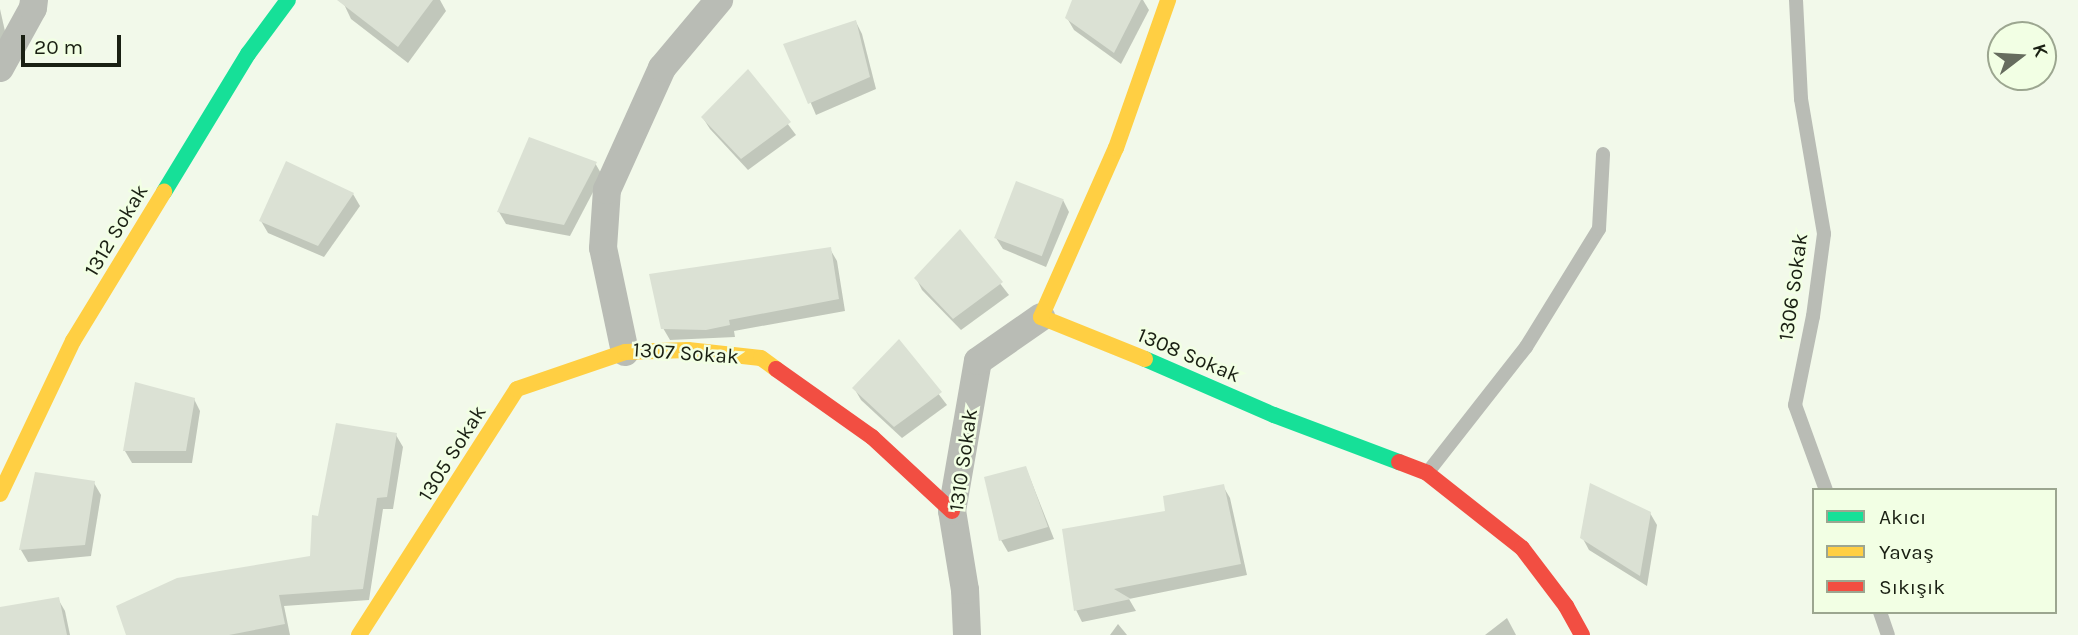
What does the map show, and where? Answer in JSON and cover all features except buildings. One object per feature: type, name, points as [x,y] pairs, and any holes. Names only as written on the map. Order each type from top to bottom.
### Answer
[{"type":"street","points":[[0,68],[33,8],[34,0]]},
{"type":"street","name":"1312 Sokak","points":[[0,494],[73,341],[248,54],[288,0]]},
{"type":"street","name":"1307 Sokak","points":[[719,0],[662,68],[607,190],[603,248],[625,352],[688,350],[761,358],[872,437],[952,511]]},
{"type":"street","points":[[1041,317],[1116,148],[1168,0]]},
{"type":"street","name":"1308 Sokak","points":[[1041,317],[1164,366],[1274,415],[1427,473],[1522,548],[1566,606],[1581,635]]},
{"type":"street","name":"1310 Sokak","points":[[967,635],[965,590],[952,511],[978,361],[1041,317]]},
{"type":"street","name":"1305 Sokak","points":[[359,635],[517,389],[625,352]]},
{"type":"lane","name":"1306 Sokak","points":[[1796,0],[1801,99],[1824,234],[1813,316],[1794,405],[1825,488]]},
{"type":"lane","points":[[1427,473],[1526,347],[1599,229],[1603,154]]},
{"type":"lane","points":[[1882,614],[1888,635]]},
{"type":"traffic: fast","points":[[164,192],[248,54],[288,0]]},
{"type":"traffic: fast","points":[[1145,359],[1274,415],[1399,462]]},
{"type":"traffic: slow","points":[[1145,359],[1041,317],[1116,148],[1168,0]]},
{"type":"traffic: slow","points":[[0,494],[73,341],[164,192]]},
{"type":"traffic: slow","points":[[359,635],[517,389],[625,352],[688,350],[761,358],[776,369]]},
{"type":"traffic: jam","points":[[776,369],[872,437],[952,511]]},
{"type":"traffic: jam","points":[[1399,462],[1427,473],[1522,548],[1566,606],[1582,635]]}]
